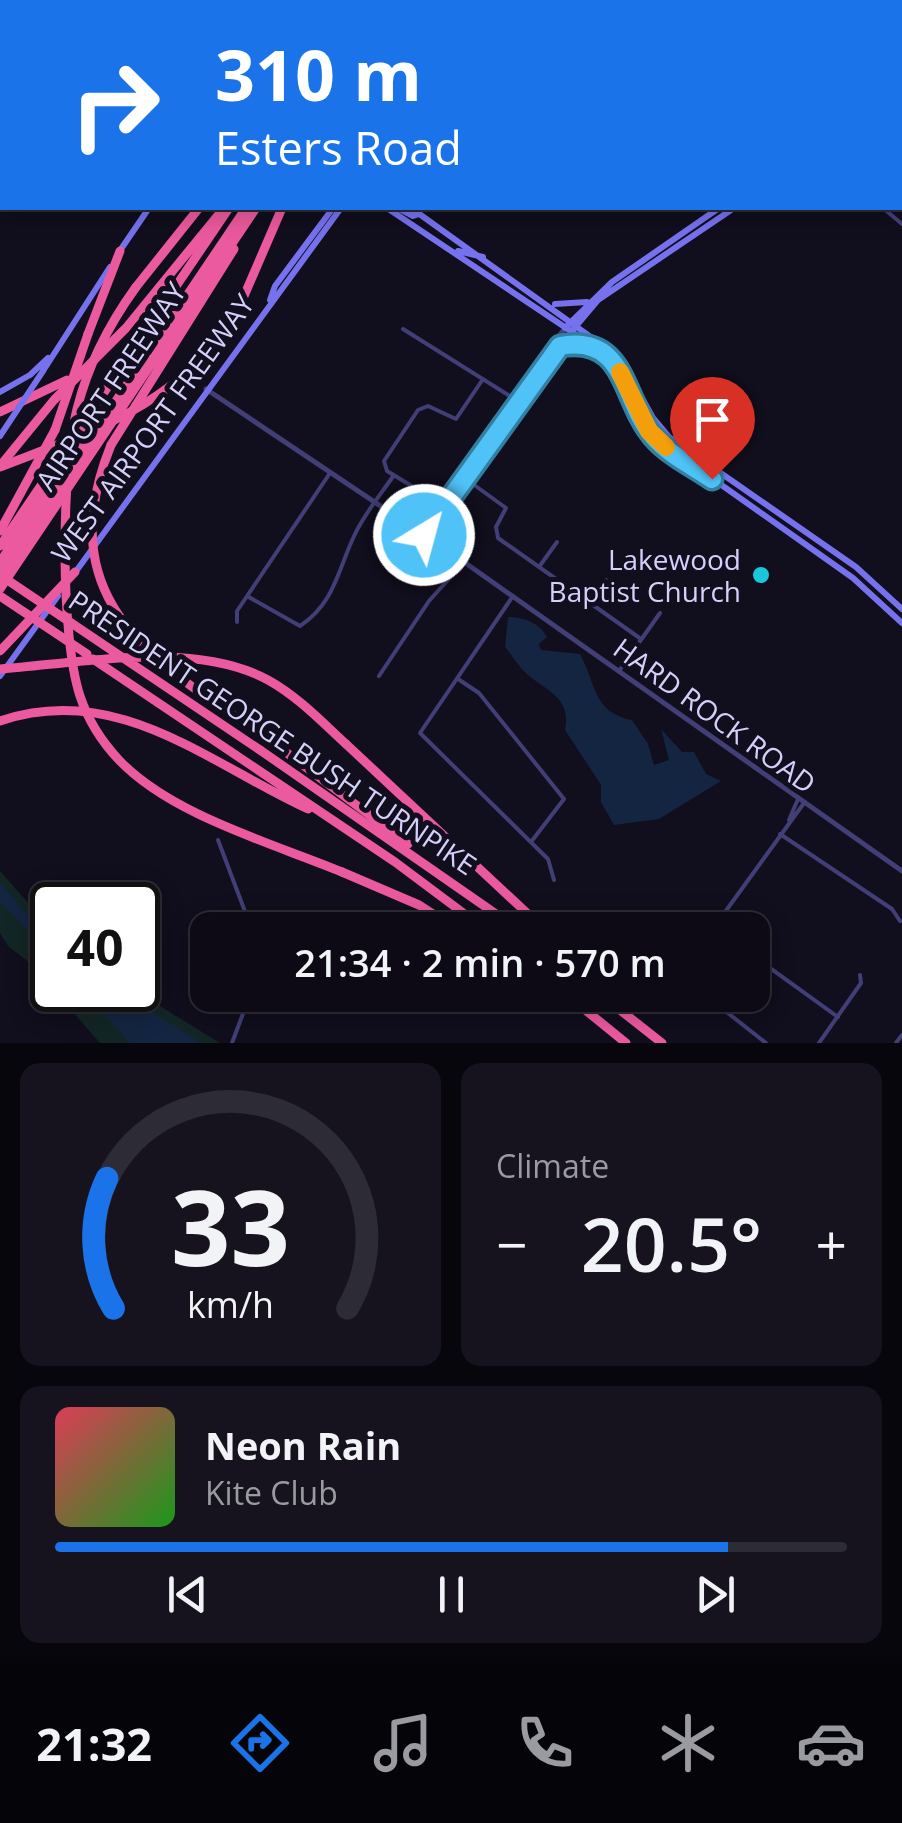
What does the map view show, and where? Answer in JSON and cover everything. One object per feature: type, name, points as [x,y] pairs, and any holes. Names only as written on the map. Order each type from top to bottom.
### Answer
[{"type":"highway","points":[[197,210],[136,287],[91,367],[70,444],[67,540],[72,651],[80,694],[108,747],[150,787],[430,912]]},
{"type":"highway","points":[[0,466],[82,371],[113,343],[225,210]]},
{"type":"highway","name":"AIRPORT FREEWAY","points":[[0,546],[226,210]]},
{"type":"highway","points":[[0,562],[242,210]]},
{"type":"highway","points":[[0,574],[242,210]]},
{"type":"highway","name":"AIRPORT FREEWAY","points":[[0,592],[255,210]]},
{"type":"highway","points":[[0,466],[141,408],[182,378],[218,338],[241,304],[281,210]]},
{"type":"highway","points":[[247,221],[228,262],[110,445],[99,480],[93,526],[97,561],[114,610],[134,640],[166,671],[267,738],[390,829],[428,863]]},
{"type":"highway","points":[[0,532],[55,430],[120,251]]},
{"type":"highway","points":[[0,412],[36,398],[82,371]]},
{"type":"highway","points":[[0,651],[75,572]]},
{"type":"highway","name":"PRESIDENT GEORGE BUSH TURNPIKE","points":[[0,574],[495,912]]},
{"type":"highway","name":"PRESIDENT GEORGE BUSH TURNPIKE","points":[[0,592],[461,912]]},
{"type":"highway","points":[[0,672],[168,658],[222,662],[282,688],[525,912]]},
{"type":"highway","points":[[0,722],[50,710],[104,712],[147,725],[335,821]]},
{"type":"highway","points":[[588,1012],[626,1043]]},
{"type":"highway","points":[[623,1012],[662,1043]]},
{"type":"main road","points":[[0,436],[148,210]]},
{"type":"main road","name":"WEST AIRPORT FREEWAY","points":[[0,672],[338,210]]},
{"type":"main road","points":[[391,210],[568,330],[620,358],[653,418],[685,455],[856,567],[902,609]]},
{"type":"main road","points":[[402,210],[413,216],[420,214]]},
{"type":"main road","points":[[414,210],[549,302],[592,340]]},
{"type":"main road","points":[[568,330],[590,305],[716,210]]},
{"type":"main road","points":[[549,302],[590,305],[731,210]]},
{"type":"main road","points":[[412,224],[420,214]]},
{"type":"main road","points":[[447,248],[482,257]]},
{"type":"main road","points":[[476,267],[482,257]]},
{"type":"main road","points":[[590,305],[588,323],[592,340]]},
{"type":"main road","points":[[560,346],[592,340]]},
{"type":"main road","points":[[0,392],[30,375],[60,346]]},
{"type":"main road","points":[[754,502],[853,578],[902,623]]},
{"type":"street","points":[[403,329],[513,398]]},
{"type":"street","points":[[424,535],[568,330]]},
{"type":"street","points":[[416,530],[526,380],[568,330]]},
{"type":"street","points":[[422,486],[415,488],[394,475],[385,469],[384,461],[418,410],[428,406],[452,421],[483,378]]},
{"type":"street","points":[[513,413],[526,380]]},
{"type":"street","name":"HARD ROCK ROAD","points":[[206,389],[447,550],[902,871]]},
{"type":"street","points":[[487,433],[464,474],[506,508],[496,527],[498,538],[642,640]]},
{"type":"street","points":[[237,622],[237,611],[330,473]]},
{"type":"street","points":[[247,596],[300,626],[312,618],[332,592],[356,532],[394,475]]},
{"type":"street","points":[[438,517],[447,550]]},
{"type":"street","points":[[540,567],[556,542]]},
{"type":"street","points":[[380,676],[430,601],[464,562]]},
{"type":"street","points":[[590,603],[606,580]]},
{"type":"street","points":[[513,596],[420,733],[548,859],[554,880]]},
{"type":"street","points":[[619,671],[660,613]]},
{"type":"street","points":[[458,678],[479,693],[564,798],[531,842]]},
{"type":"street","points":[[724,912],[801,801]]},
{"type":"street","points":[[780,834],[892,909],[900,922]]},
{"type":"street","points":[[218,840],[245,912]]},
{"type":"street","points":[[770,968],[838,1016]]},
{"type":"street","points":[[820,1043],[861,983],[860,975]]},
{"type":"street","points":[[232,1043],[244,1012]]},
{"type":"street","points":[[727,1012],[766,1043]]},
{"type":"street","points":[[896,1043],[902,1034]]},
{"type":"green space","points":[[0,871],[30,905],[30,963],[8,946],[0,933]]},
{"type":"green space","points":[[160,1006],[220,1043],[100,1043],[73,1012],[160,1012]]},
{"type":"water","points":[[508,617],[540,628],[547,637],[539,644],[541,650],[580,654],[603,704],[632,720],[648,744],[654,765],[669,760],[661,729],[682,752],[694,752],[706,774],[721,781],[659,819],[614,825],[601,802],[601,785],[565,730],[566,718],[560,701],[523,670],[505,647]]},
{"type":"water","points":[[0,883],[30,918],[30,933],[0,902]]},
{"type":"water","points":[[103,1012],[152,1012],[201,1043],[130,1043]]},
{"type":"slow traffic","points":[[620,372],[649,431],[666,447]]},
{"type":"place","name":"Lakewood Baptist Church","points":[[761,575]]},
{"type":"route","points":[[424,535],[560,346],[590,344],[611,361],[629,387],[649,431],[712,479]]}]
